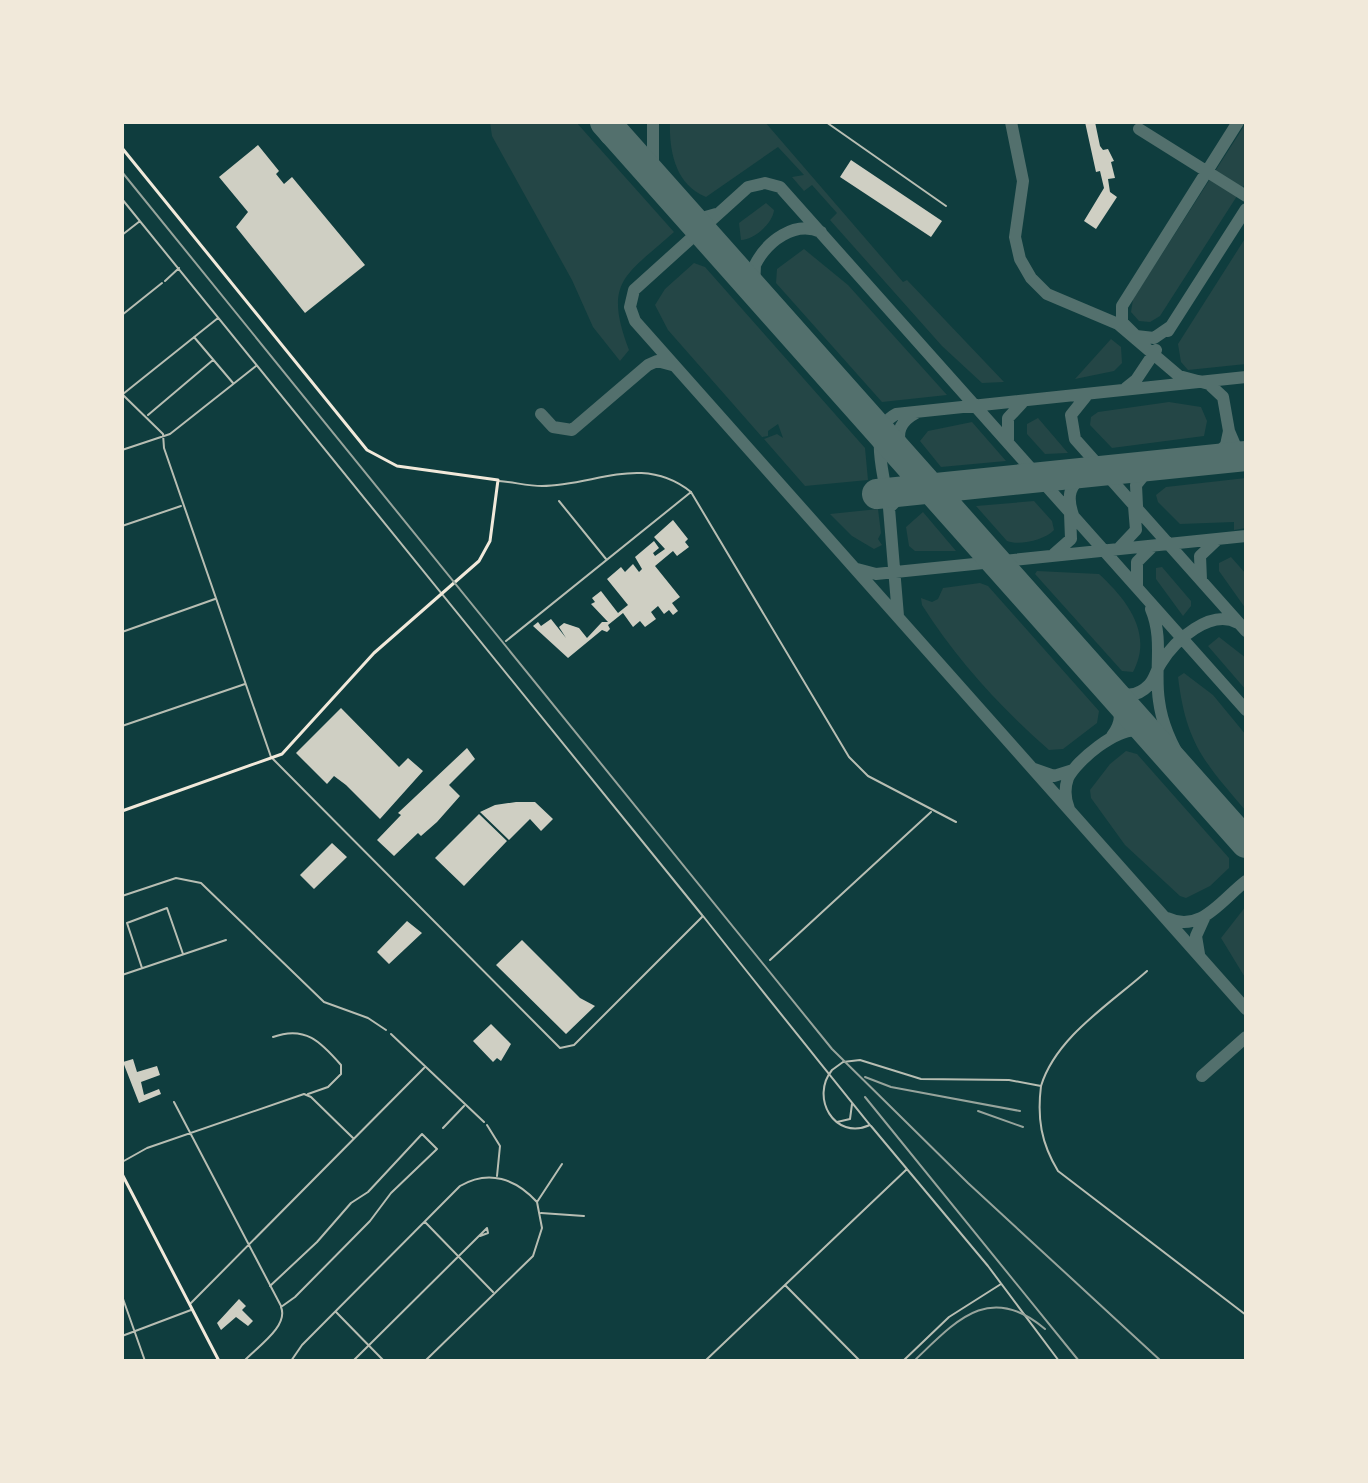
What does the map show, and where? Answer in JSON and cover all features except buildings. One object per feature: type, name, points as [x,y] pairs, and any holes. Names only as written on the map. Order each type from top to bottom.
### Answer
[{"type":"main road","points":[[122,148],[367,450],[397,466],[498,480],[490,541],[479,561],[374,653],[322,714],[273,759],[122,811]]},
{"type":"main road","points":[[122,1174],[219,1361]]},
{"type":"street","points":[[826,122],[946,206]]},
{"type":"street","points":[[122,199],[852,1103],[1002,1284],[1059,1361]]},
{"type":"street","points":[[122,235],[140,221]]},
{"type":"street","points":[[122,315],[179,268]]},
{"type":"street","points":[[219,317],[122,394],[147,416],[163,437],[183,505],[273,759],[562,1049],[574,1045],[703,916]]},
{"type":"street","points":[[194,337],[234,384]]},
{"type":"street","points":[[147,416],[213,360]]},
{"type":"street","points":[[122,450],[176,431],[257,365]]},
{"type":"street","points":[[498,480],[546,486],[644,471],[672,479],[691,492],[849,757],[868,776],[956,822]]},
{"type":"street","points":[[506,641],[691,492]]},
{"type":"street","points":[[559,501],[607,559]]},
{"type":"street","points":[[122,526],[183,505]]},
{"type":"street","points":[[122,632],[216,599]]},
{"type":"street","points":[[122,726],[245,684]]},
{"type":"street","points":[[770,960],[932,811]]},
{"type":"street","points":[[122,896],[182,878],[206,887],[324,1002],[368,1018],[386,1030]]},
{"type":"street","points":[[142,968],[127,923],[167,908],[183,954]]},
{"type":"street","points":[[122,975],[226,940]]},
{"type":"street","points":[[1147,971],[1066,1043],[1052,1060],[1041,1086],[1038,1114],[1043,1141],[1058,1171],[1246,1315]]},
{"type":"street","points":[[122,1162],[147,1148],[330,1086],[341,1074],[341,1065],[309,1035],[289,1031],[273,1037]]},
{"type":"street","points":[[391,1034],[485,1123],[500,1146],[497,1177]]},
{"type":"street","points":[[870,1125],[853,1128],[837,1122],[823,1101],[825,1080],[837,1065],[852,1060],[865,1061],[921,1079],[1009,1080],[1041,1086]]},
{"type":"street","points":[[189,1305],[424,1068]]},
{"type":"street","points":[[307,1094],[354,1138]]},
{"type":"street","points":[[174,1102],[284,1314],[281,1325],[244,1361]]},
{"type":"street","points":[[837,1122],[853,1116],[852,1103]]},
{"type":"street","points":[[443,1128],[464,1106]]},
{"type":"street","points":[[270,1286],[317,1242],[348,1206],[368,1192],[422,1134],[437,1149],[391,1193],[370,1221],[295,1297],[281,1307]]},
{"type":"street","points":[[537,1202],[562,1164]]},
{"type":"street","points":[[705,1361],[908,1168]]},
{"type":"street","points":[[291,1361],[335,1312],[467,1182],[497,1177],[514,1183],[537,1202],[542,1228],[537,1250],[425,1361]]},
{"type":"street","points":[[540,1212],[584,1216]]},
{"type":"street","points":[[424,1222],[495,1294]]},
{"type":"street","points":[[353,1361],[480,1236]]},
{"type":"street","points":[[785,1284],[860,1361]]},
{"type":"street","points":[[903,1361],[949,1317],[1002,1284]]},
{"type":"street","points":[[122,1296],[145,1361]]},
{"type":"street","points":[[122,1336],[192,1310]]},
{"type":"street","points":[[335,1312],[384,1361]]},
{"type":"shaded area","points":[[490,122],[576,122],[674,232],[631,270],[623,282],[618,309],[629,350],[620,361],[593,327],[572,280],[492,136]]},
{"type":"shaded area","points":[[670,122],[765,122],[903,282],[907,280],[1004,382],[982,383],[942,346],[830,220],[837,213],[812,185],[804,191],[792,177],[804,175],[778,147],[706,197],[687,184],[676,166]]},
{"type":"shaded area","points":[[1246,123],[1246,182],[1160,316],[1150,322],[1139,321],[1131,312],[1133,299]]},
{"type":"shaded area","points":[[766,203],[774,210],[767,225],[757,234],[741,240],[739,223]]},
{"type":"shaded area","points":[[1246,237],[1246,364],[1188,370],[1181,362],[1178,344]]},
{"type":"shaded area","points":[[804,249],[848,285],[947,395],[882,402],[776,283],[777,269]]},
{"type":"shaded area","points":[[694,263],[705,267],[865,448],[868,480],[805,486],[764,439],[777,434],[783,438],[778,424],[768,431],[768,436],[762,437],[668,330],[655,305],[665,289]]},
{"type":"shaded area","points":[[1111,339],[1121,347],[1122,363],[1114,371],[1075,379]]},
{"type":"shaded area","points":[[1169,402],[1201,407],[1207,421],[1204,436],[1112,448],[1090,425],[1091,417],[1098,412]]},
{"type":"shaded area","points":[[1038,418],[1068,453],[1045,454],[1027,434],[1027,424]]},
{"type":"shaded area","points":[[972,422],[1006,461],[941,467],[920,441],[928,431]]},
{"type":"shaded area","points":[[1246,478],[1246,528],[1234,530],[1234,522],[1180,524],[1158,502],[1156,495],[1166,487]]},
{"type":"shaded area","points":[[1034,501],[1052,521],[1054,530],[1045,537],[1025,542],[1007,541],[976,506]]},
{"type":"shaded area","points":[[878,509],[881,533],[878,539],[882,545],[874,549],[852,536],[830,514]]},
{"type":"shaded area","points":[[923,512],[956,551],[915,551],[909,546],[906,527]]},
{"type":"shaded area","points":[[1231,557],[1246,574],[1246,609],[1219,571],[1219,563]]},
{"type":"shaded area","points":[[1162,567],[1191,601],[1183,616],[1156,579],[1156,568]]},
{"type":"shaded area","points":[[1037,571],[1099,574],[1119,594],[1139,630],[1139,658],[1133,672],[1122,671],[1035,574]]},
{"type":"shaded area","points":[[980,583],[988,586],[1099,711],[1097,723],[1063,749],[1049,750],[1013,717],[965,664],[922,605],[921,598],[932,602],[938,599],[943,588]]},
{"type":"shaded area","points":[[1219,637],[1246,658],[1246,690],[1208,646]]},
{"type":"shaded area","points":[[1184,673],[1213,695],[1246,735],[1246,811],[1208,764],[1192,735],[1181,700],[1178,677]]},
{"type":"shaded area","points":[[1126,751],[1137,754],[1229,858],[1229,868],[1210,886],[1186,898],[1180,896],[1125,845],[1091,798],[1090,790],[1110,764]]},
{"type":"shaded area","points":[[1246,906],[1246,979],[1221,938]]},
{"type":"taxiway","points":[[596,122],[607,138],[624,143]]},
{"type":"taxiway","points":[[653,122],[653,166],[663,187]]},
{"type":"taxiway","points":[[1011,122],[1023,181],[1015,237],[1020,259],[1031,278],[1047,294],[1118,324],[1179,376],[1209,384],[1223,397],[1229,431],[1226,445],[1214,457],[1192,462]]},
{"type":"taxiway","points":[[1170,327],[1154,338],[1136,336],[1122,322],[1122,306],[1238,122]]},
{"type":"taxiway","points":[[1139,129],[1246,196]]},
{"type":"taxiway","points":[[1246,710],[780,187],[765,183],[748,187],[634,290],[630,307],[635,321],[1246,1009]]},
{"type":"taxiway","points":[[1168,331],[1246,209]]},
{"type":"taxiway","points":[[683,210],[702,218],[716,214]]},
{"type":"taxiway","points":[[786,325],[754,287],[755,265],[767,248],[783,235],[801,229],[821,232]]},
{"type":"taxiway","points":[[1126,388],[1136,380],[1156,350]]},
{"type":"taxiway","points":[[541,414],[553,427],[572,430],[648,365],[657,361],[672,365]]},
{"type":"taxiway","points":[[886,493],[880,439],[888,420],[896,414],[1246,377]]},
{"type":"taxiway","points":[[1087,395],[1071,415],[1075,439],[1246,631]]},
{"type":"taxiway","points":[[1008,440],[1008,418],[1023,402]]},
{"type":"taxiway","points":[[916,413],[906,420],[899,437],[905,455],[924,480]]},
{"type":"taxiway","points":[[1229,431],[1235,445],[1246,453]]},
{"type":"taxiway","points":[[1137,506],[1136,485],[1148,470],[1196,463]]},
{"type":"taxiway","points":[[1073,515],[1070,500],[1077,481],[1097,473],[1133,469]]},
{"type":"taxiway","points":[[1034,471],[1046,476],[1088,472]]},
{"type":"taxiway","points":[[898,616],[889,508],[904,493],[949,488]]},
{"type":"taxiway","points":[[1119,548],[1136,530],[1134,506]]},
{"type":"taxiway","points":[[1054,554],[1071,539],[1070,513]]},
{"type":"taxiway","points":[[857,569],[876,574],[1246,536]]},
{"type":"taxiway","points":[[1201,580],[1200,556],[1218,539]]},
{"type":"taxiway","points":[[1137,587],[1137,562],[1153,546]]},
{"type":"taxiway","points":[[1151,609],[1158,643],[1159,701],[1171,741],[1192,777],[1246,842]]},
{"type":"taxiway","points":[[1079,654],[1110,687],[1129,695],[1149,685],[1167,654],[1184,636],[1205,623],[1217,620],[1228,619],[1238,623]]},
{"type":"taxiway","points":[[1107,689],[1116,700],[1120,712],[1119,724],[1112,736]]},
{"type":"taxiway","points":[[1069,809],[1066,790],[1072,771],[1098,746],[1120,734],[1130,731],[1144,733],[1178,769]]},
{"type":"taxiway","points":[[1034,769],[1054,776],[1073,770]]},
{"type":"taxiway","points":[[1167,918],[1179,922],[1201,918],[1246,881]]},
{"type":"taxiway","points":[[1199,954],[1196,936],[1205,916]]},
{"type":"taxiway","points":[[1202,1076],[1246,1037]]},
{"type":"runway","points":[[605,122],[1246,843]]},
{"type":"runway","points":[[877,494],[1246,456]]},
{"type":"railway","points":[[122,172],[832,1049],[968,1183],[1161,1361]]},
{"type":"railway","points":[[865,1077],[891,1087],[1020,1111]]},
{"type":"railway","points":[[865,1097],[1079,1361]]},
{"type":"railway","points":[[978,1111],[1023,1127]]},
{"type":"railway","points":[[914,1361],[959,1321],[974,1312],[990,1308],[1007,1308],[1025,1315],[1045,1329]]}]
